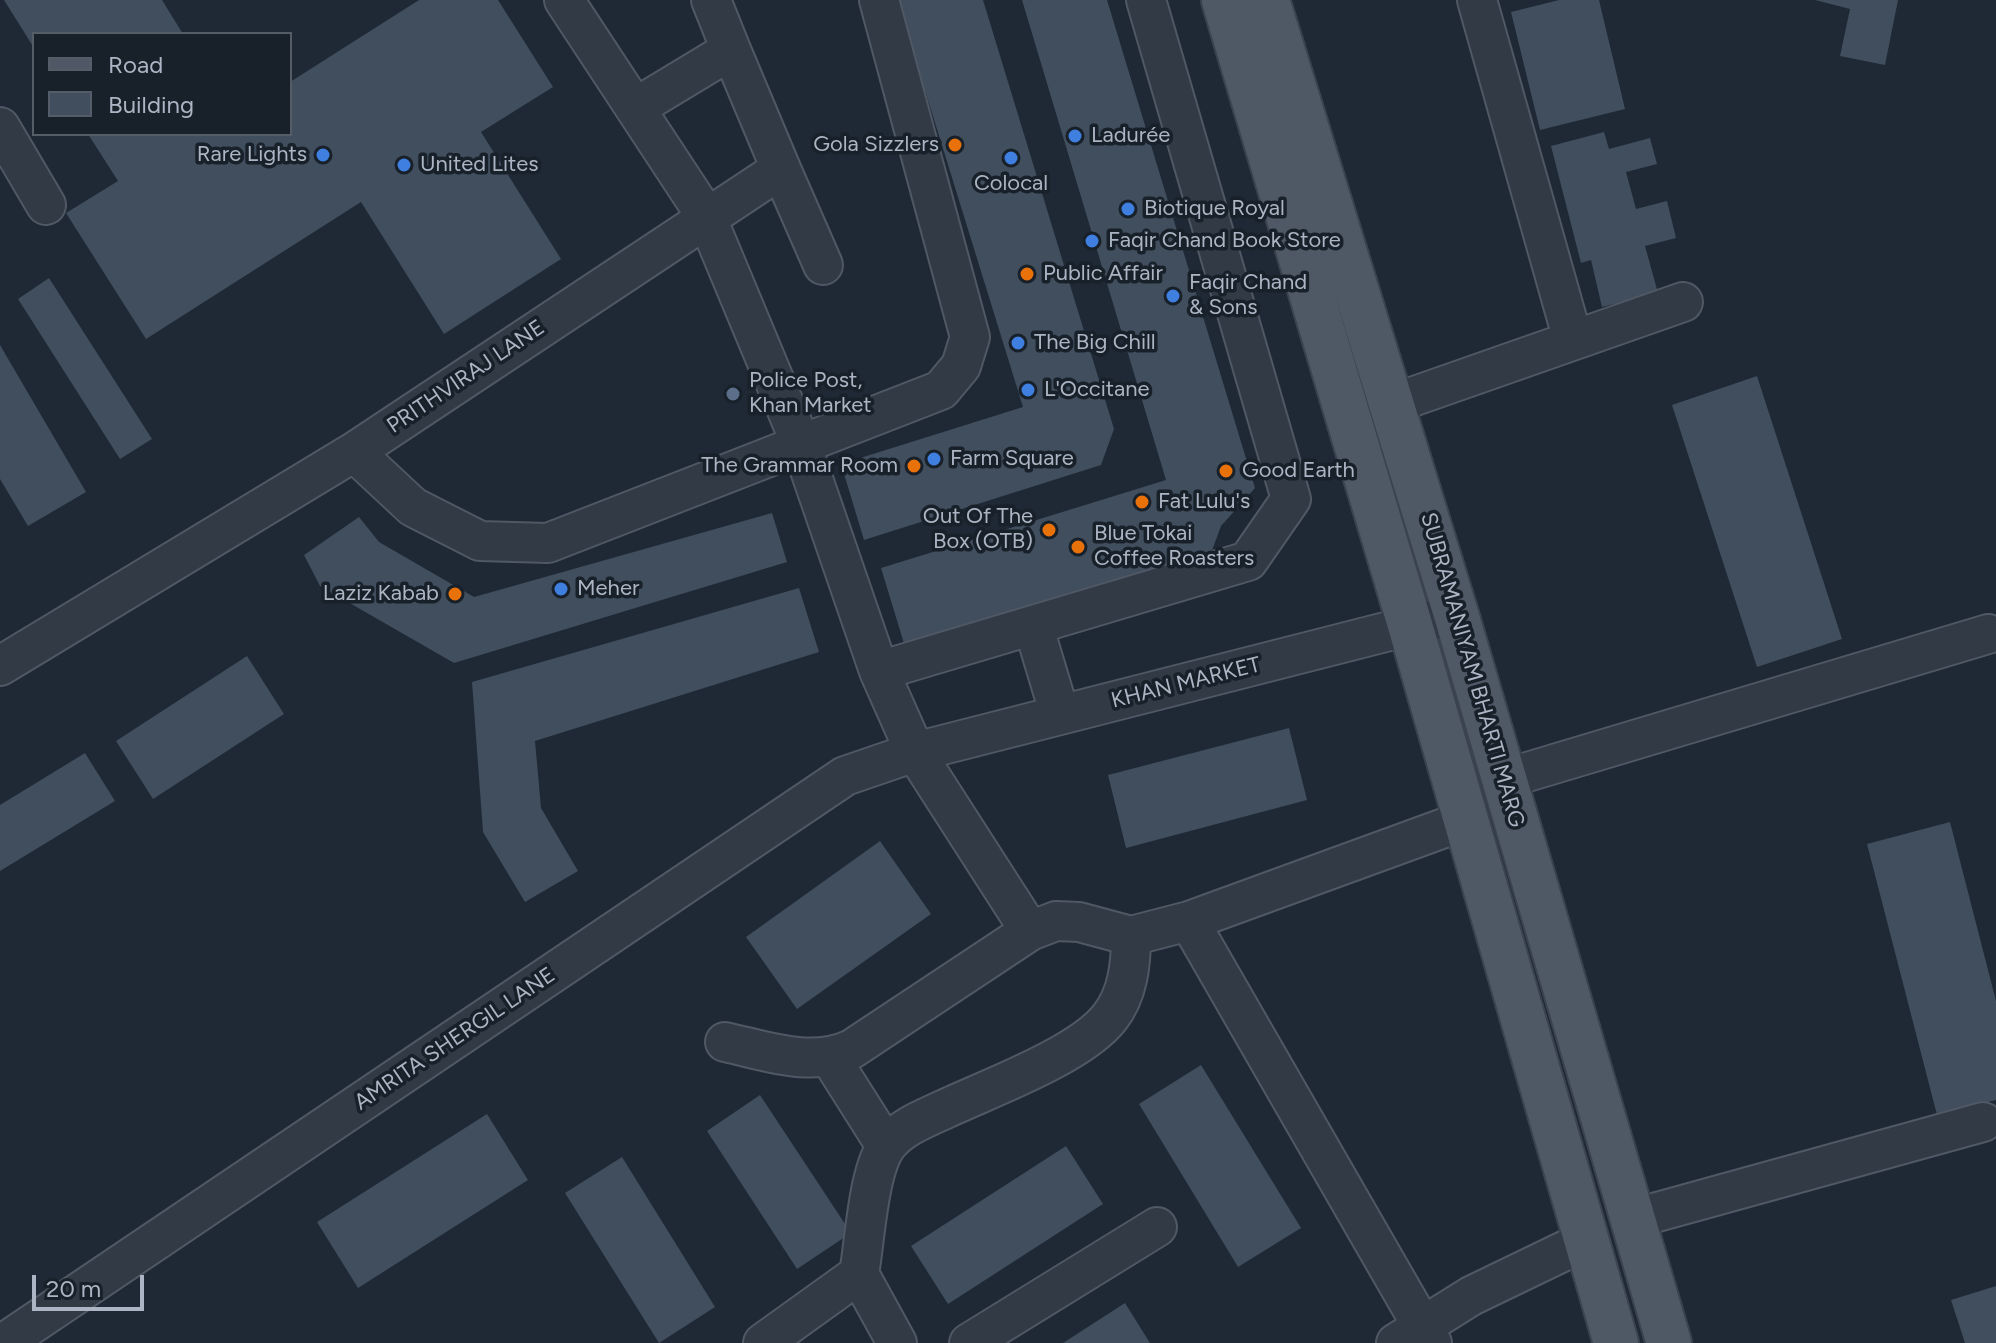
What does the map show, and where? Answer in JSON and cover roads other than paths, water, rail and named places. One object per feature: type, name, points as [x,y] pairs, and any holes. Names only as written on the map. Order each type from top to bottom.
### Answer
[{"type":"main road","points":[[1224,0],[1410,625],[1616,1343]]},
{"type":"main road","name":"SUBRAMANIYAM BHARTI MARG","points":[[1267,0],[1456,614],[1669,1343]]},
{"type":"street","points":[[564,0],[706,216],[801,444],[879,671],[915,752],[1030,931]]},
{"type":"street","points":[[711,0],[823,265]]},
{"type":"street","points":[[354,452],[413,507],[480,541],[548,543],[941,390],[961,366],[970,337],[879,0]]},
{"type":"street","points":[[879,671],[1248,561],[1291,499],[1146,0]]},
{"type":"street","points":[[1477,0],[1573,340]]},
{"type":"street","points":[[635,108],[731,50]]},
{"type":"street","points":[[0,127],[46,205]]},
{"type":"street","name":"PRITHVIRAJ LANE","points":[[4,652],[354,452],[781,169]]},
{"type":"street","points":[[1392,404],[1683,302]]},
{"type":"street","name":"KHAN MARKET","points":[[915,752],[1456,614]]},
{"type":"street","points":[[1033,625],[1060,715]]},
{"type":"street","points":[[1504,779],[1988,634]]},
{"type":"street","name":"AMRITA SHERGIL LANE","points":[[4,1343],[845,776],[915,752]]},
{"type":"street","points":[[725,1042],[812,1059],[831,1059],[852,1049],[1030,931],[1056,921],[1079,922],[1131,936],[1189,921],[1466,820]]},
{"type":"street","points":[[1189,921],[1417,1337],[1471,1296],[1587,1240]]},
{"type":"street","points":[[897,1343],[859,1274],[878,1166],[886,1146],[911,1125],[1053,1058],[1099,1030],[1112,1015],[1125,988],[1131,961],[1131,936]]},
{"type":"street","points":[[831,1059],[886,1146]]},
{"type":"street","points":[[1632,1219],[1983,1122]]},
{"type":"street","points":[[969,1343],[1157,1227]]},
{"type":"street","points":[[763,1343],[859,1274]]},
{"type":"place","name":"Ladurée","points":[[1075,136]]},
{"type":"place","name":"Gola Sizzlers","points":[[955,145]]},
{"type":"place","name":"Rare Lights","points":[[323,155]]},
{"type":"place","name":"Colocal","points":[[1011,158]]},
{"type":"place","name":"United Lites","points":[[404,165]]},
{"type":"place","name":"Biotique Royal","points":[[1128,209]]},
{"type":"place","name":"Faqir Chand Book Store","points":[[1092,241]]},
{"type":"place","name":"Public Affair","points":[[1027,274]]},
{"type":"place","name":"Faqir Chand & Sons","points":[[1173,296]]},
{"type":"place","name":"The Big Chill","points":[[1018,343]]},
{"type":"place","name":"L'Occitane","points":[[1028,390]]},
{"type":"place","name":"Police Post, Khan Market","points":[[733,394]]},
{"type":"place","name":"Farm Square","points":[[934,459]]},
{"type":"place","name":"The Grammar Room","points":[[914,466]]},
{"type":"place","name":"Good Earth","points":[[1226,471]]},
{"type":"place","name":"Fat Lulu's","points":[[1142,502]]},
{"type":"place","name":"Out Of The Box (OTB)","points":[[1049,530]]},
{"type":"place","name":"Blue Tokai Coffee Roasters","points":[[1078,547]]},
{"type":"place","name":"Meher","points":[[561,589]]},
{"type":"place","name":"Laziz Kabab","points":[[455,594]]}]
